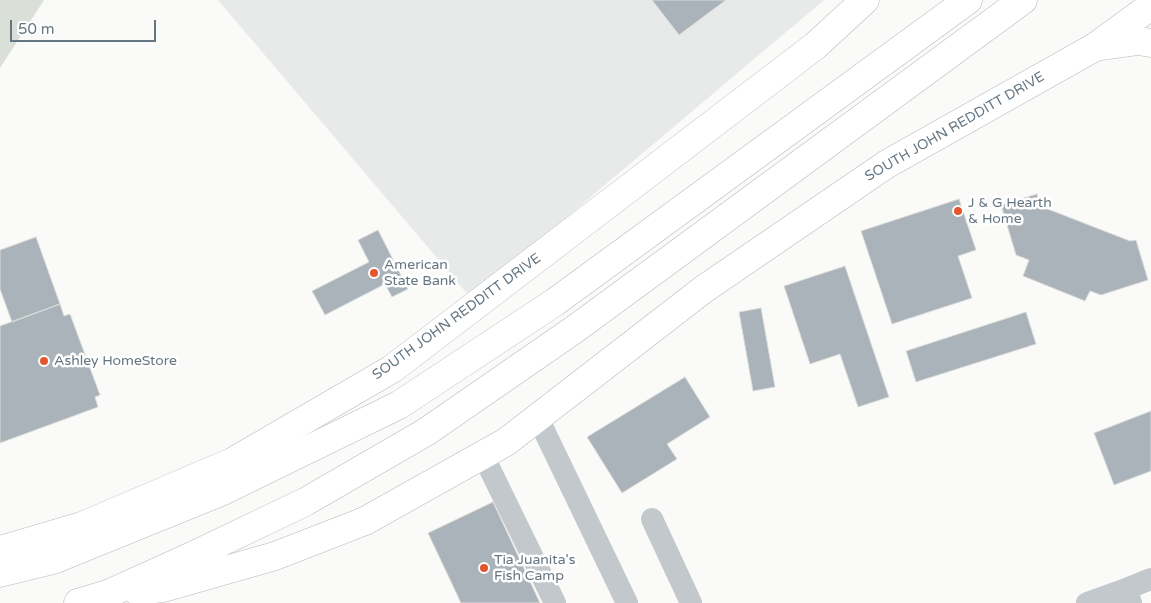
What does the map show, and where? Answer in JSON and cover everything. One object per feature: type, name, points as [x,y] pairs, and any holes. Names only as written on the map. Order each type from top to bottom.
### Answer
[{"type":"main road","name":"SOUTH JOHN REDDITT DRIVE","points":[[0,550],[82,526],[232,462],[392,369],[814,46],[865,0]]},
{"type":"main road","points":[[0,573],[54,560],[223,491],[399,405],[555,302],[968,0]]},
{"type":"main road","points":[[78,603],[108,594],[304,502],[426,432],[575,330],[1023,0]]},
{"type":"main road","name":"SOUTH JOHN REDDITT DRIVE","points":[[108,594],[163,588],[275,556],[365,521],[506,442],[704,289],[887,164],[1095,47],[1145,7]]},
{"type":"main road","points":[[1095,47],[1138,41],[1151,44]]},
{"type":"lane","points":[[538,418],[627,603]]},
{"type":"lane","points":[[483,455],[555,603]]},
{"type":"lane","points":[[652,519],[691,603]]},
{"type":"lane","points":[[1087,603],[1128,596],[1151,579]]},
{"type":"shaded area","points":[[0,0],[44,0],[0,68]]},
{"type":"shaded area","points":[[218,0],[824,0],[471,298]]},
{"type":"building","points":[[652,0],[726,0],[679,35]]},
{"type":"building","points":[[1037,194],[1040,206],[1130,241],[1136,240],[1148,280],[1101,295],[1090,291],[1085,301],[1023,276],[1029,260],[1016,255],[1001,205]]},
{"type":"building","points":[[959,199],[976,250],[958,256],[972,298],[892,324],[861,231]]},
{"type":"building","name":"American State Bank","points":[[378,230],[408,289],[392,297],[385,284],[325,315],[312,291],[369,262],[358,240]]},
{"type":"building","points":[[36,237],[60,304],[12,322],[0,289],[0,250]]},
{"type":"building","points":[[845,266],[889,397],[858,407],[840,354],[810,364],[784,286]]},
{"type":"building","name":"Ashley HomeStore","points":[[60,304],[64,316],[70,314],[100,395],[95,397],[98,407],[0,443],[0,326]]},
{"type":"building","points":[[761,308],[775,387],[753,391],[739,312]]},
{"type":"building","points":[[1026,312],[1036,344],[916,382],[906,351]]},
{"type":"building","points":[[685,377],[710,417],[667,444],[677,459],[622,493],[587,437]]},
{"type":"building","points":[[1151,411],[1151,471],[1114,485],[1094,433]]},
{"type":"building","name":"Tia Juanita's Fish Camp","points":[[493,502],[540,603],[461,603],[428,533]]},
{"type":"place","name":"J & G Hearth & Home","points":[[958,211]]},
{"type":"place","name":"American State Bank","points":[[374,273]]},
{"type":"place","name":"Ashley HomeStore","points":[[44,361]]},
{"type":"place","name":"Tia Juanita's Fish Camp","points":[[484,568]]}]
